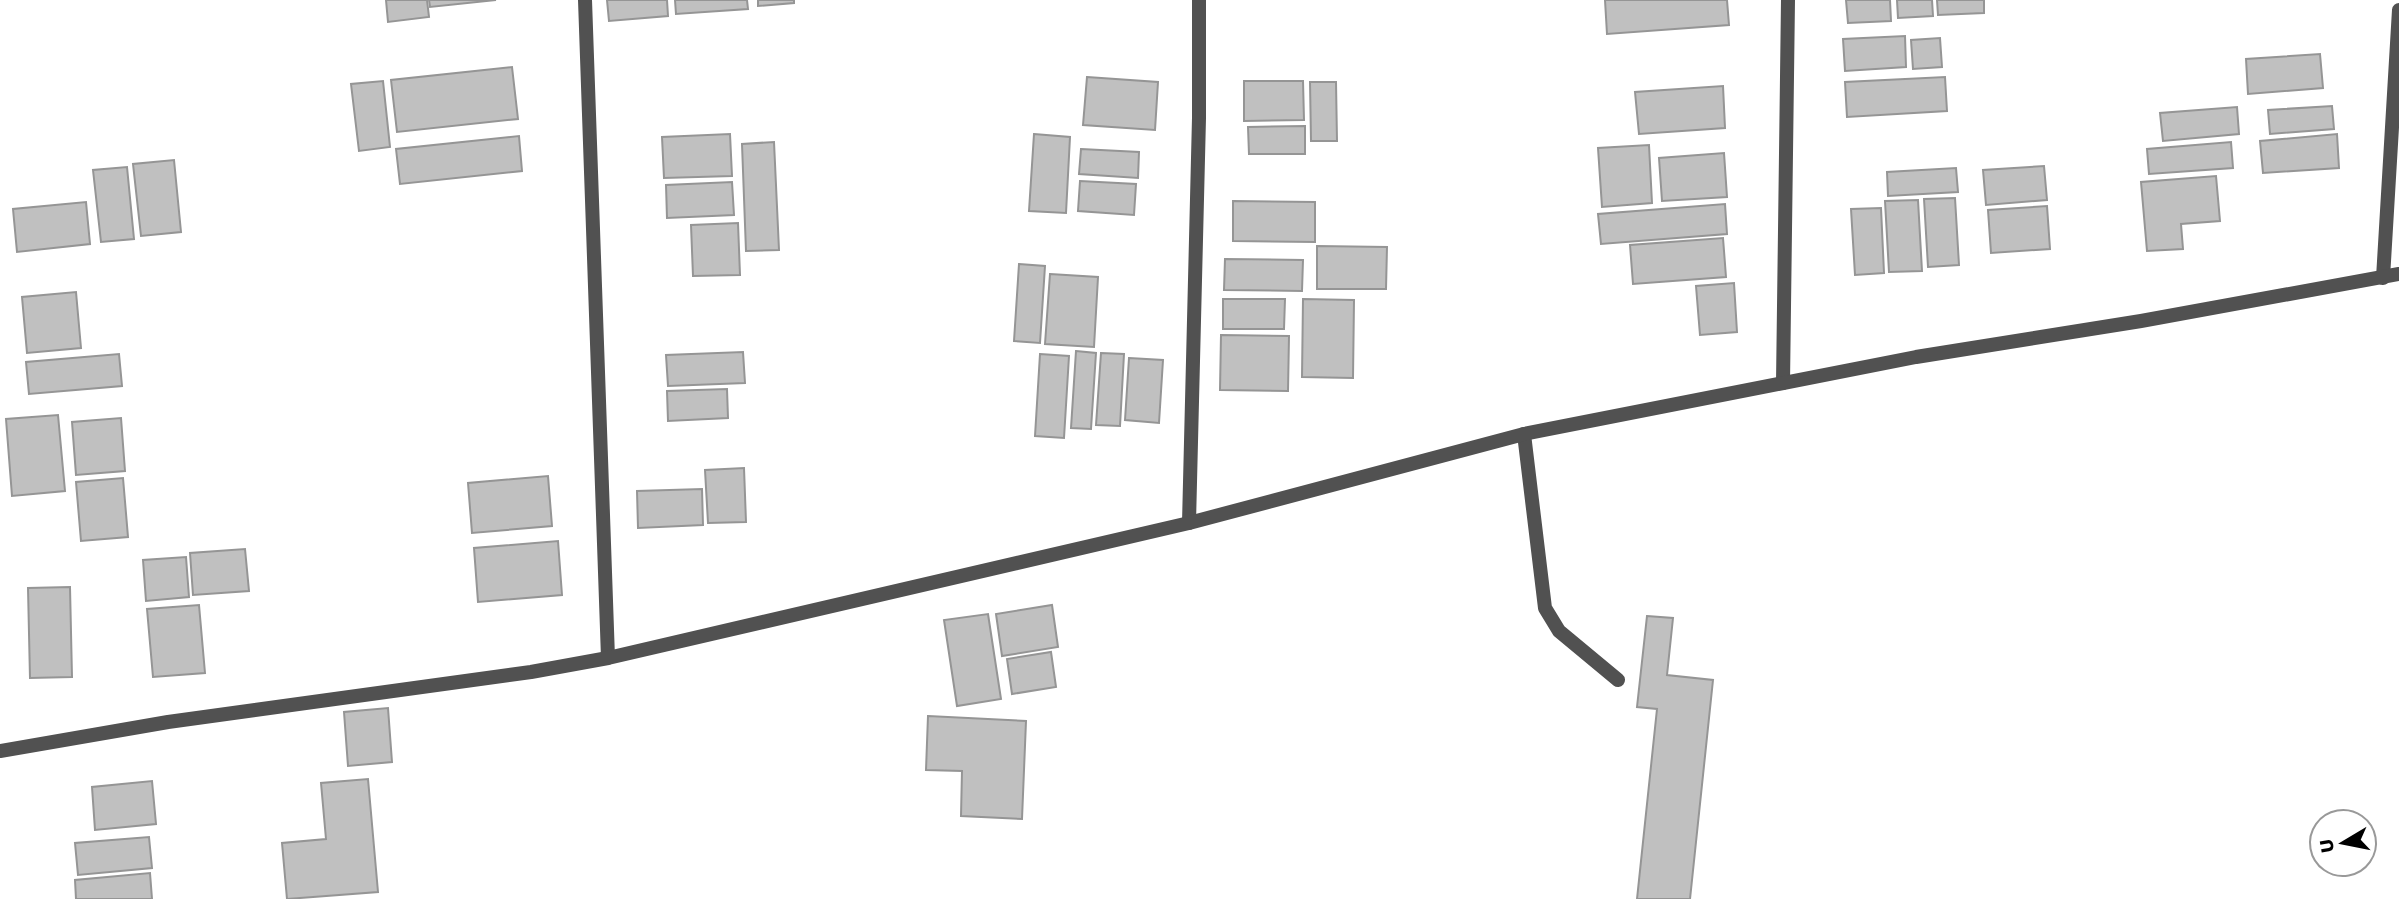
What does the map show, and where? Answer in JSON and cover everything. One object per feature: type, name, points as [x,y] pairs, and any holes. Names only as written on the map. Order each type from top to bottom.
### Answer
[{"type":"street","points":[[585,0],[608,659]]},
{"type":"street","points":[[1189,523],[1199,118],[1199,0]]},
{"type":"street","points":[[1783,383],[1788,0]]},
{"type":"street","points":[[2383,278],[2399,9]]},
{"type":"street","points":[[0,751],[168,722],[608,659],[1189,523],[1524,434],[1916,357],[2141,321],[2399,274]]},
{"type":"street","points":[[1524,434],[1545,608],[1559,631],[1618,680]]},
{"type":"building","points":[[386,0],[427,0],[429,17],[388,22]]},
{"type":"building","points":[[429,0],[496,0],[430,7]]},
{"type":"building","points":[[607,0],[667,0],[668,16],[609,21]]},
{"type":"building","points":[[675,0],[747,0],[748,9],[676,14]]},
{"type":"building","points":[[758,0],[794,0],[794,3],[758,6]]},
{"type":"building","points":[[1605,0],[1727,0],[1729,25],[1607,34]]},
{"type":"building","points":[[1846,0],[1890,0],[1891,21],[1848,23]]},
{"type":"building","points":[[1897,0],[1932,0],[1933,16],[1898,18]]},
{"type":"building","points":[[1937,0],[1984,0],[1984,13],[1938,15]]},
{"type":"building","points":[[1905,36],[1906,67],[1845,71],[1843,39]]},
{"type":"building","points":[[1940,38],[1942,67],[1913,69],[1911,40]]},
{"type":"building","points":[[2320,54],[2323,88],[2248,94],[2246,59]]},
{"type":"building","points":[[512,67],[518,119],[397,132],[391,80]]},
{"type":"building","points":[[1087,77],[1158,82],[1155,130],[1083,125]]},
{"type":"building","points":[[1945,77],[1947,111],[1847,117],[1845,82]]},
{"type":"building","points":[[383,81],[390,147],[359,151],[351,84]]},
{"type":"building","points":[[1244,81],[1303,81],[1304,120],[1244,121]]},
{"type":"building","points":[[1310,82],[1336,82],[1337,141],[1311,141]]},
{"type":"building","points":[[1723,86],[1725,128],[1639,134],[1635,92]]},
{"type":"building","points":[[2332,106],[2334,129],[2270,134],[2268,110]]},
{"type":"building","points":[[2237,107],[2239,134],[2163,141],[2160,113]]},
{"type":"building","points":[[1305,126],[1305,154],[1249,154],[1248,127]]},
{"type":"building","points":[[730,134],[732,176],[664,178],[662,137]]},
{"type":"building","points":[[1034,134],[1070,137],[1066,213],[1029,211]]},
{"type":"building","points":[[2337,134],[2339,168],[2263,173],[2260,141]]},
{"type":"building","points":[[519,136],[522,171],[400,184],[396,149]]},
{"type":"building","points":[[774,142],[779,250],[746,251],[742,144]]},
{"type":"building","points":[[2231,142],[2233,168],[2149,174],[2147,149]]},
{"type":"building","points":[[1649,145],[1652,203],[1602,207],[1598,148]]},
{"type":"building","points":[[1081,149],[1139,152],[1138,178],[1079,174]]},
{"type":"building","points":[[1724,153],[1727,197],[1662,201],[1659,158]]},
{"type":"building","points":[[174,160],[181,232],[141,236],[133,164]]},
{"type":"building","points":[[2044,166],[2047,200],[1986,205],[1983,170]]},
{"type":"building","points":[[127,167],[134,239],[101,242],[93,170]]},
{"type":"building","points":[[1956,168],[1958,192],[1888,196],[1887,172]]},
{"type":"building","points":[[2216,176],[2220,221],[2181,224],[2183,249],[2147,251],[2141,182]]},
{"type":"building","points":[[1080,181],[1136,184],[1134,215],[1078,211]]},
{"type":"building","points":[[732,182],[734,215],[667,218],[666,185]]},
{"type":"building","points":[[1955,198],[1959,265],[1928,267],[1924,199]]},
{"type":"building","points":[[1918,200],[1922,271],[1889,272],[1885,201]]},
{"type":"building","points":[[1233,201],[1315,202],[1315,242],[1233,241]]},
{"type":"building","points":[[86,202],[90,244],[17,252],[13,209]]},
{"type":"building","points":[[1725,204],[1727,234],[1601,244],[1598,214]]},
{"type":"building","points":[[2047,206],[2050,249],[1991,253],[1988,210]]},
{"type":"building","points":[[1881,208],[1884,273],[1855,275],[1851,209]]},
{"type":"building","points":[[738,223],[740,275],[693,276],[691,225]]},
{"type":"building","points":[[1723,238],[1726,277],[1633,284],[1630,245]]},
{"type":"building","points":[[1317,246],[1387,247],[1386,289],[1317,289]]},
{"type":"building","points":[[1225,259],[1303,260],[1302,291],[1224,290]]},
{"type":"building","points":[[1019,264],[1045,266],[1040,343],[1014,341]]},
{"type":"building","points":[[1050,274],[1098,277],[1094,347],[1045,344]]},
{"type":"building","points":[[1734,283],[1737,332],[1700,335],[1696,286]]},
{"type":"building","points":[[76,292],[81,348],[27,353],[22,297]]},
{"type":"building","points":[[1223,299],[1285,299],[1284,329],[1223,329]]},
{"type":"building","points":[[1303,299],[1354,300],[1353,378],[1302,377]]},
{"type":"building","points":[[1221,335],[1289,336],[1288,391],[1220,390]]},
{"type":"building","points":[[1076,351],[1096,353],[1091,429],[1071,428]]},
{"type":"building","points":[[743,352],[745,383],[668,386],[666,355]]},
{"type":"building","points":[[1101,353],[1124,354],[1120,426],[1096,425]]},
{"type":"building","points":[[119,354],[122,386],[29,394],[26,362]]},
{"type":"building","points":[[1040,354],[1069,356],[1064,438],[1035,436]]},
{"type":"building","points":[[1129,358],[1163,360],[1159,423],[1125,420]]},
{"type":"building","points":[[727,389],[728,418],[668,421],[667,391]]},
{"type":"building","points":[[58,415],[65,491],[12,496],[6,419]]},
{"type":"building","points":[[121,418],[125,471],[76,475],[72,422]]},
{"type":"building","points":[[744,468],[746,522],[708,523],[705,470]]},
{"type":"building","points":[[548,476],[552,526],[472,533],[468,483]]},
{"type":"building","points":[[123,478],[128,537],[81,541],[76,482]]},
{"type":"building","points":[[702,489],[703,525],[638,528],[637,491]]},
{"type":"building","points":[[558,541],[562,595],[478,602],[474,548]]},
{"type":"building","points":[[245,549],[249,591],[193,595],[190,553]]},
{"type":"building","points":[[186,557],[189,597],[146,601],[143,560]]},
{"type":"building","points":[[70,587],[72,677],[30,678],[28,588]]},
{"type":"building","points":[[199,605],[205,673],[153,677],[147,609]]},
{"type":"building","points":[[1052,605],[1058,647],[1002,656],[996,614]]},
{"type":"building","points":[[988,614],[1001,699],[957,706],[944,620]]},
{"type":"building","points":[[1647,616],[1673,618],[1667,675],[1713,680],[1690,899],[1637,899],[1657,709],[1637,707]]},
{"type":"building","points":[[1051,652],[1056,687],[1012,694],[1007,659]]},
{"type":"building","points":[[388,708],[392,762],[348,766],[344,712]]},
{"type":"building","points":[[928,716],[1026,721],[1022,819],[961,816],[962,771],[926,770]]},
{"type":"building","points":[[368,779],[378,892],[287,899],[282,843],[326,839],[321,783]]},
{"type":"building","points":[[152,781],[156,824],[95,830],[92,787]]},
{"type":"building","points":[[149,837],[152,868],[78,875],[75,843]]},
{"type":"building","points":[[150,873],[152,899],[76,899],[75,880]]}]
